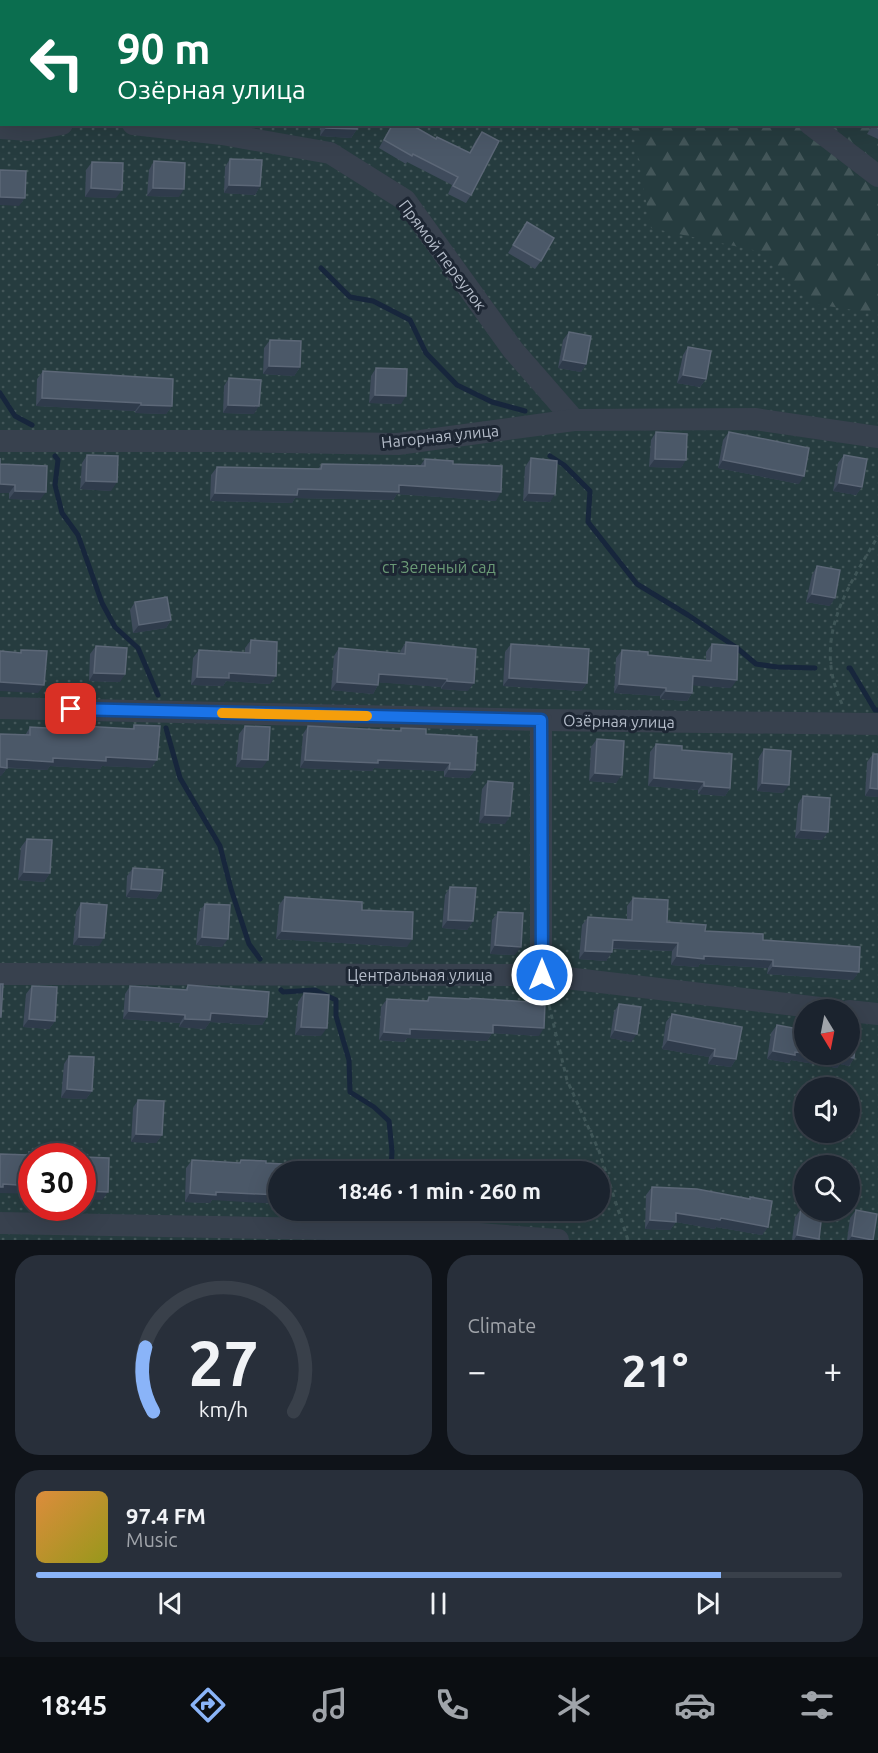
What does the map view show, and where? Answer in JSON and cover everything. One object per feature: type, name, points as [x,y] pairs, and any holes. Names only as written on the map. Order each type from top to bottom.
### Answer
[{"type":"street","points":[[0,129],[28,130],[51,126]]},
{"type":"street","name":"Прямой переулок","points":[[151,126],[222,134],[330,153],[405,200],[513,350],[574,420]]},
{"type":"street","points":[[813,126],[878,176]]},
{"type":"street","name":"Нагорная улица","points":[[0,441],[398,444],[574,420],[755,419],[878,437]]},
{"type":"street","name":"Озёрная улица","points":[[0,708],[541,720],[878,724]]},
{"type":"street","points":[[541,720],[542,975]]},
{"type":"street","name":"Центральная улица","points":[[0,974],[542,975],[794,1005]]},
{"type":"street","points":[[860,1012],[878,1014]]},
{"type":"street","points":[[0,1223],[377,1235],[439,1231],[558,1240]]},
{"type":"path","points":[[848,723],[834,681],[830,651],[832,632],[842,599],[878,536]]},
{"type":"path","points":[[542,975],[567,1080],[599,1151],[628,1240]]},
{"type":"green space","name":"ст Зеленый сад","points":[[0,126],[878,126],[878,1240],[0,1240]]},
{"type":"green space","points":[[632,126],[878,126],[878,314],[815,304],[762,252],[651,228]]},
{"type":"building","points":[[326,126],[357,126],[357,129],[326,128]]},
{"type":"building","points":[[392,126],[413,126],[436,139],[437,137],[470,153],[482,132],[499,141],[471,195],[453,186],[458,177],[384,140]]},
{"type":"building","points":[[230,159],[262,160],[260,186],[229,185]]},
{"type":"building","points":[[154,161],[185,163],[184,189],[153,188]]},
{"type":"building","points":[[92,162],[123,163],[122,190],[91,188]]},
{"type":"building","points":[[0,170],[26,171],[25,198],[0,197]]},
{"type":"building","points":[[527,222],[554,238],[541,261],[513,245]]},
{"type":"building","points":[[569,332],[591,336],[586,364],[563,360]]},
{"type":"building","points":[[270,340],[301,341],[300,367],[269,366]]},
{"type":"building","points":[[688,347],[711,351],[706,379],[683,375]]},
{"type":"building","points":[[376,368],[407,369],[406,396],[375,395]]},
{"type":"building","points":[[43,371],[173,379],[172,406],[42,398]]},
{"type":"building","points":[[229,378],[261,380],[259,406],[228,405]]},
{"type":"building","points":[[656,432],[687,434],[686,460],[655,459]]},
{"type":"building","points":[[729,432],[809,448],[804,476],[723,460]]},
{"type":"building","points":[[87,455],[118,456],[117,482],[86,481]]},
{"type":"building","points":[[844,455],[867,459],[862,487],[839,483]]},
{"type":"building","points":[[531,458],[557,461],[555,494],[529,493]]},
{"type":"building","points":[[425,459],[453,461],[453,464],[502,466],[501,492],[399,485],[399,492],[298,489],[297,495],[215,493],[217,467],[321,469],[322,464],[425,466]]},
{"type":"building","points":[[0,464],[47,466],[46,492],[15,491],[15,485],[0,484]]},
{"type":"building","points":[[817,566],[840,570],[835,598],[812,594]]},
{"type":"building","points":[[167,597],[171,620],[139,625],[135,602]]},
{"type":"building","points":[[251,640],[277,642],[276,676],[229,673],[229,678],[197,677],[199,650],[250,653]]},
{"type":"building","points":[[406,642],[476,649],[474,683],[379,674],[378,685],[337,682],[339,648],[405,654]]},
{"type":"building","points":[[511,644],[589,649],[587,683],[509,678]]},
{"type":"building","points":[[712,644],[738,646],[737,680],[693,676],[692,693],[619,684],[622,650],[711,661]]},
{"type":"building","points":[[96,646],[127,648],[125,674],[94,673]]},
{"type":"building","points":[[21,650],[47,651],[44,685],[0,682],[0,651],[21,653]]},
{"type":"building","points":[[134,725],[160,726],[157,760],[106,757],[106,761],[53,758],[53,762],[7,759],[7,768],[0,767],[0,734],[30,735],[30,727],[82,730],[83,726],[134,729]]},
{"type":"building","points":[[245,726],[270,727],[268,760],[242,759]]},
{"type":"building","points":[[308,726],[401,731],[401,728],[426,729],[426,734],[477,737],[475,770],[449,769],[450,763],[305,760]]},
{"type":"building","points":[[597,739],[624,741],[622,775],[595,773]]},
{"type":"building","points":[[656,744],[682,746],[682,750],[732,754],[730,788],[704,786],[704,782],[654,778]]},
{"type":"building","points":[[764,749],[791,751],[789,785],[762,783]]},
{"type":"building","points":[[873,754],[878,754],[878,789],[870,788]]},
{"type":"building","points":[[488,781],[513,783],[510,816],[485,815]]},
{"type":"building","points":[[803,796],[830,798],[828,832],[801,830]]},
{"type":"building","points":[[27,839],[52,840],[50,873],[24,872]]},
{"type":"building","points":[[133,868],[163,870],[161,891],[131,889]]},
{"type":"building","points":[[450,887],[476,888],[473,921],[448,920]]},
{"type":"building","points":[[285,897],[362,902],[362,910],[413,912],[412,939],[282,931]]},
{"type":"building","points":[[633,898],[668,900],[667,922],[706,925],[705,931],[763,934],[763,940],[860,947],[859,972],[773,966],[773,960],[704,956],[704,959],[677,956],[678,943],[613,940],[612,952],[585,951],[588,917],[632,920]]},
{"type":"building","points":[[81,903],[107,905],[104,938],[79,937]]},
{"type":"building","points":[[205,904],[230,905],[228,939],[202,937]]},
{"type":"building","points":[[498,912],[523,913],[521,947],[495,945]]},
{"type":"building","points":[[0,984],[3,984],[1,1017],[0,1017]]},
{"type":"building","points":[[188,985],[269,992],[267,1017],[211,1013],[210,1020],[185,1019],[185,1015],[129,1011],[130,986],[187,990]]},
{"type":"building","points":[[32,986],[57,987],[55,1021],[29,1019]]},
{"type":"building","points":[[304,993],[329,995],[327,1028],[301,1027]]},
{"type":"building","points":[[429,997],[545,1003],[544,1028],[493,1025],[493,1033],[410,1029],[410,1034],[384,1032],[387,999],[428,1001]]},
{"type":"building","points":[[619,1004],[641,1007],[637,1034],[615,1030]]},
{"type":"building","points":[[672,1014],[742,1027],[736,1059],[714,1056],[715,1049],[668,1040]]},
{"type":"building","points":[[777,1025],[794,1028],[794,1055],[773,1051]]},
{"type":"building","points":[[69,1056],[94,1057],[92,1091],[67,1089]]},
{"type":"building","points":[[138,1100],[164,1101],[162,1135],[136,1134]]},
{"type":"building","points":[[0,1154],[18,1155],[18,1185],[3,1184],[3,1187],[0,1187]]},
{"type":"building","points":[[96,1157],[109,1158],[108,1192],[96,1192]]},
{"type":"building","points":[[192,1160],[240,1163],[241,1160],[266,1161],[268,1163],[268,1194],[190,1193]]},
{"type":"building","points":[[652,1187],[697,1189],[772,1201],[768,1227],[721,1218],[720,1220],[676,1213],[676,1222],[650,1220]]},
{"type":"building","points":[[860,1211],[877,1214],[873,1240],[852,1236],[854,1221],[860,1221]]},
{"type":"building","points":[[799,1221],[821,1221],[819,1239],[797,1235]]},
{"type":"waterway","points":[[321,268],[350,297],[373,301],[410,320],[426,353],[457,385],[492,402],[525,411]]},
{"type":"waterway","points":[[0,393],[15,416],[32,425]]},
{"type":"waterway","points":[[55,456],[58,460],[55,485],[62,513],[78,535],[102,603],[115,627],[138,648],[158,695]]},
{"type":"waterway","points":[[550,456],[564,465],[590,491],[588,522],[637,584],[688,615],[737,648],[756,664],[815,668]]},
{"type":"waterway","points":[[849,668],[875,710],[878,710]]},
{"type":"waterway","points":[[166,728],[180,778],[220,846],[249,944],[260,959]]},
{"type":"waterway","points":[[281,990],[283,992],[315,990],[336,1000],[336,1016],[349,1060],[350,1092],[374,1107],[389,1121],[392,1161]]},
{"type":"slow traffic","points":[[222,713],[367,716]]},
{"type":"route","points":[[71,709],[541,720],[542,975]]}]
